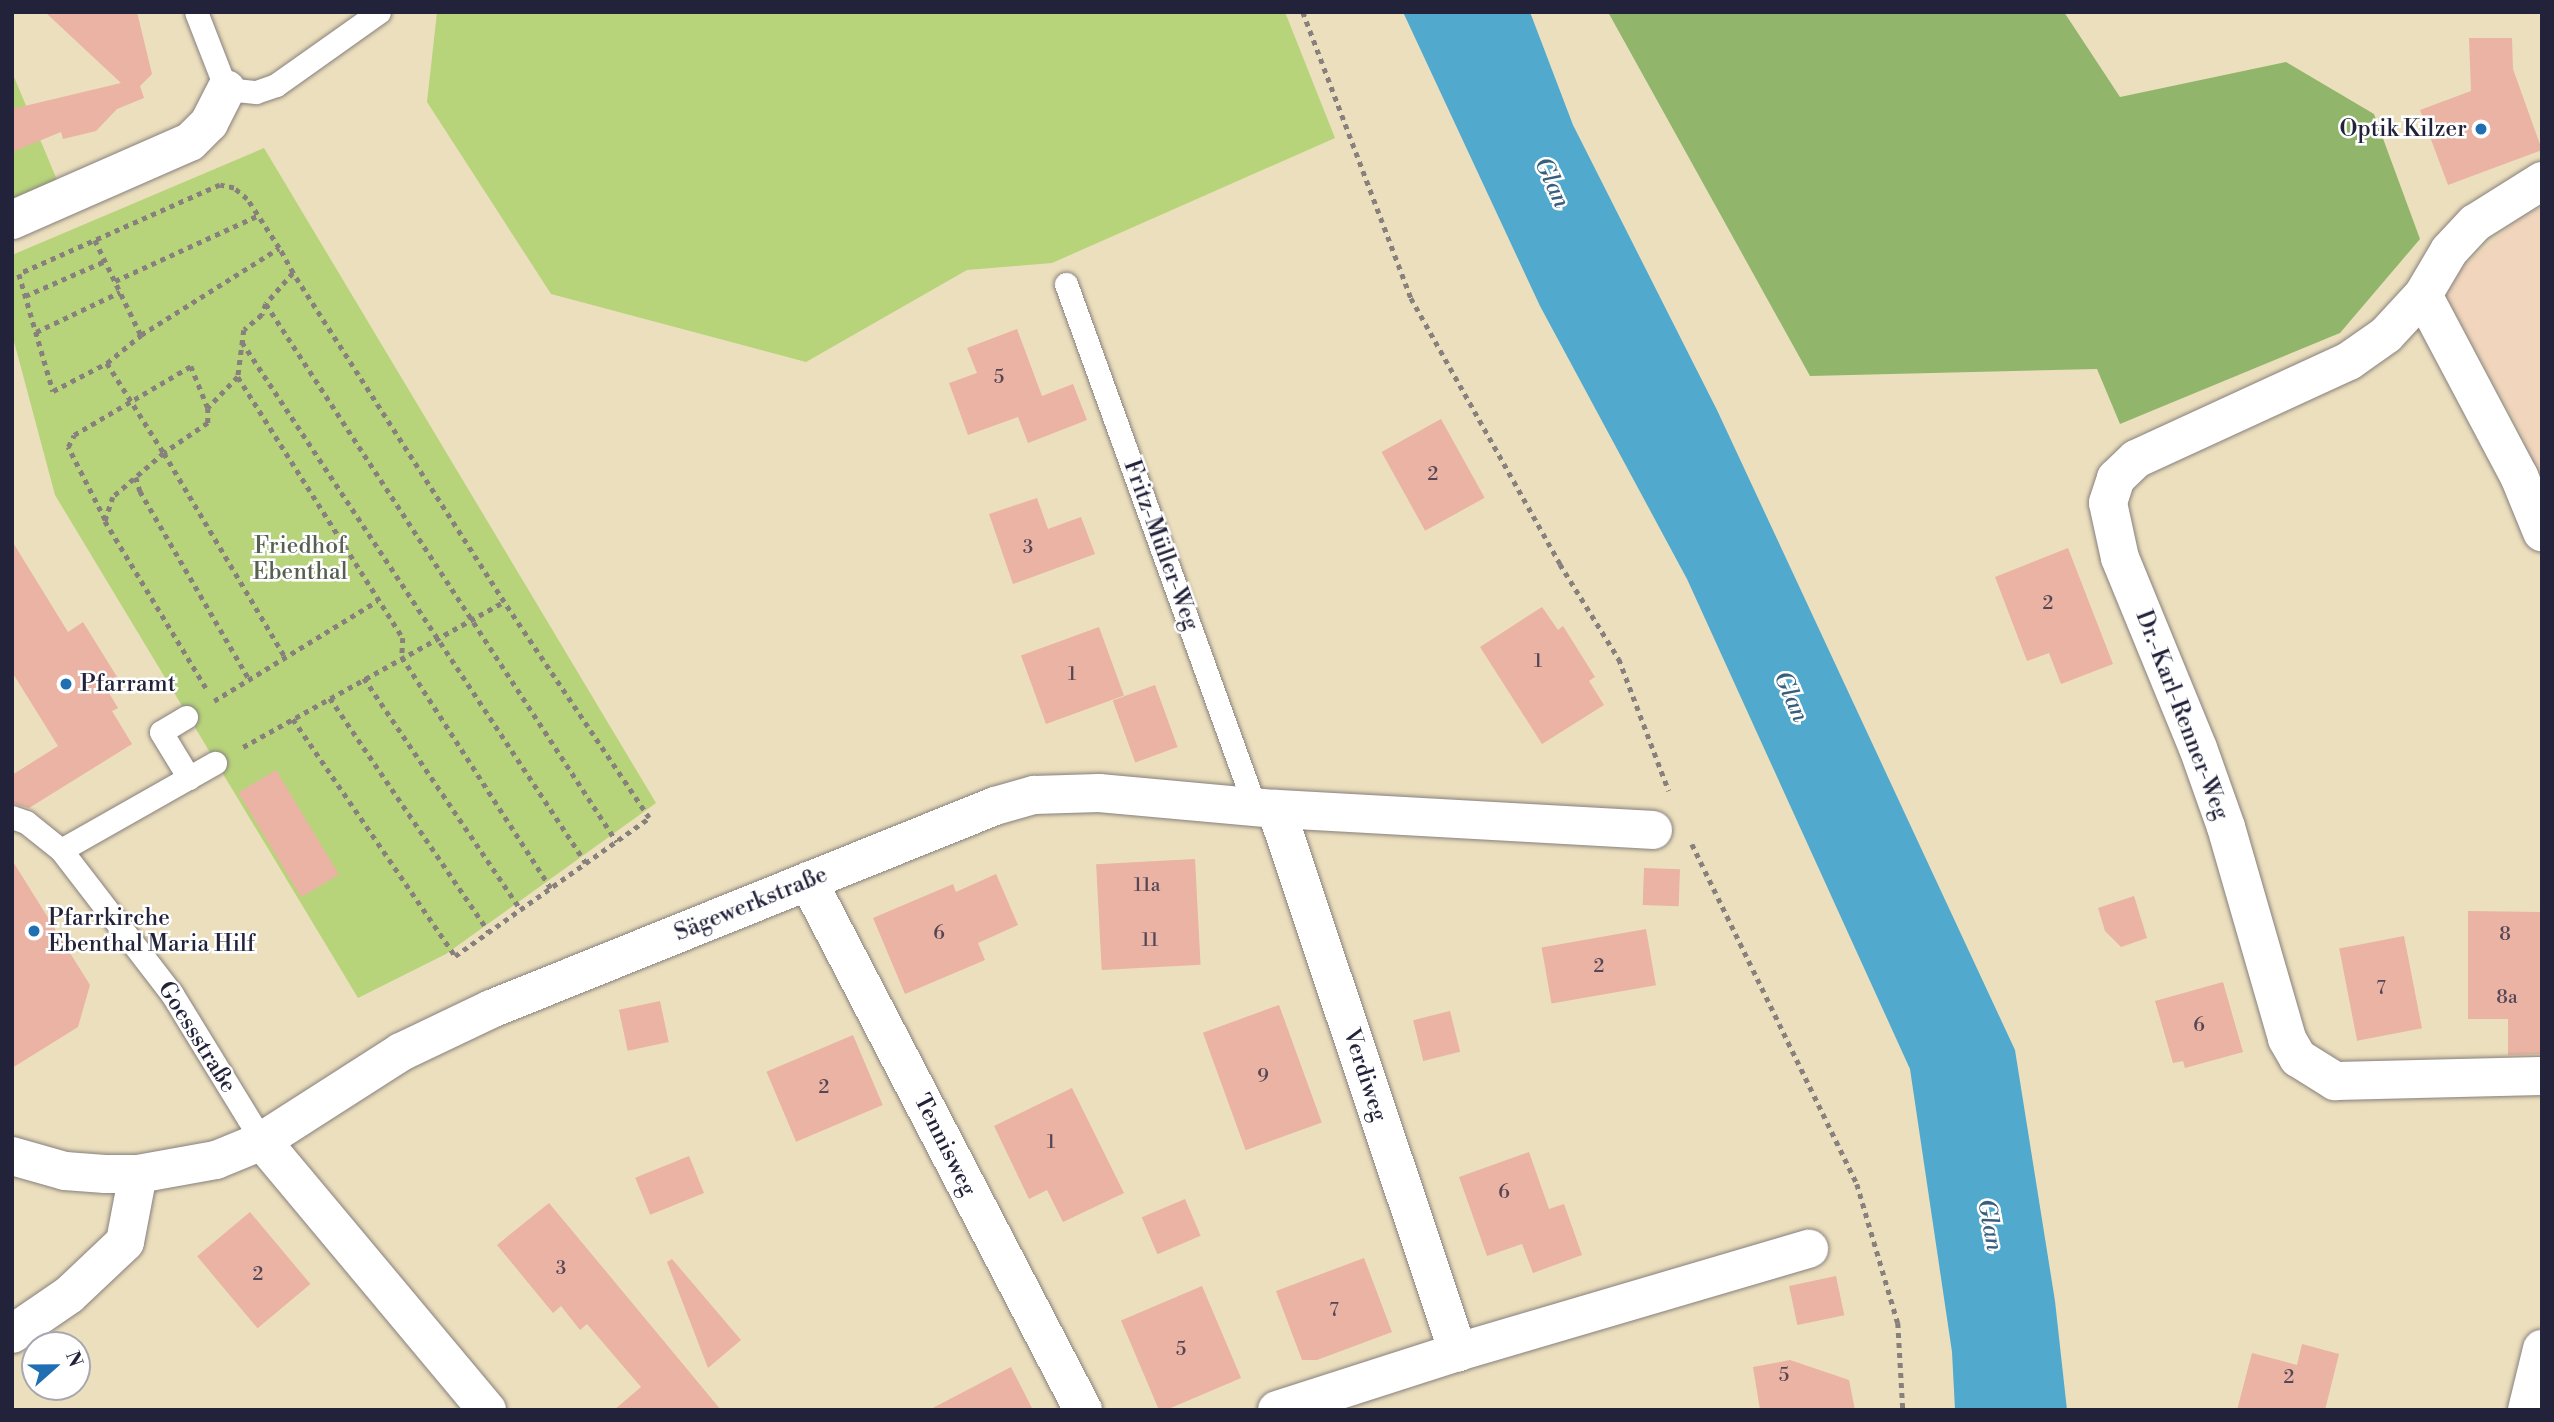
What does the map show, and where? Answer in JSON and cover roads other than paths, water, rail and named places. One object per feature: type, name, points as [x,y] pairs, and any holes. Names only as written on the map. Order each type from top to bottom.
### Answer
[{"type":"street","points":[[12,220],[190,142],[209,123],[226,89]]},
{"type":"street","name":"Dr.-Karl-Renner-Weg","points":[[2542,181],[2475,223],[2449,251],[2423,295],[2386,335],[2349,361],[2136,459],[2116,478],[2108,503],[2120,558],[2198,748],[2226,827],[2287,1039],[2298,1058],[2336,1081],[2542,1076]]},
{"type":"street","points":[[2423,295],[2519,476],[2542,532]]},
{"type":"street","name":"Sägewerkstraße","points":[[262,1141],[412,1046],[491,1009],[808,881],[1034,795],[1100,793],[1265,808]]},
{"type":"street","points":[[1265,808],[1670,831]]},
{"type":"street","name":"Verdiweg","points":[[1265,808],[1458,1352]]},
{"type":"street","name":"Tennisweg","points":[[808,881],[1083,1410]]},
{"type":"street","points":[[12,1156],[65,1171],[138,1174],[216,1160],[262,1141]]},
{"type":"street","name":"Goessstraße","points":[[262,1141],[487,1410]]},
{"type":"street","points":[[12,1334],[69,1295],[125,1242],[138,1174]]},
{"type":"street","points":[[1277,1410],[1458,1352],[1809,1249]]},
{"type":"street","points":[[2527,1410],[2542,1349]]},
{"type":"lane","points":[[195,12],[226,89],[256,92],[276,85],[379,12]]},
{"type":"lane","name":"Fritz-Müller-Weg","points":[[1066,284],[1265,808]]},
{"type":"lane","points":[[186,717],[161,732],[189,778]]},
{"type":"lane","points":[[61,850],[215,763]]},
{"type":"lane","name":"Goessstraße","points":[[12,817],[26,822],[61,850],[172,994],[262,1141]]},
{"type":"water","name":"Glan","points":[[1403,12],[1530,12],[1573,125],[1717,410],[2015,1050],[2055,1301],[2067,1410],[1955,1410],[1952,1352],[1910,1069],[1687,579],[1540,306]]},
{"type":"place","name":"Optik Kilzer","points":[[2481,129]]},
{"type":"place","name":"Pfarramt","points":[[66,684]]},
{"type":"place","name":"Pfarrkirche Ebenthal Maria Hilf","points":[[34,931]]},
{"type":"park label","name":"Friedhof Ebenthal","points":[[300,559]]}]
